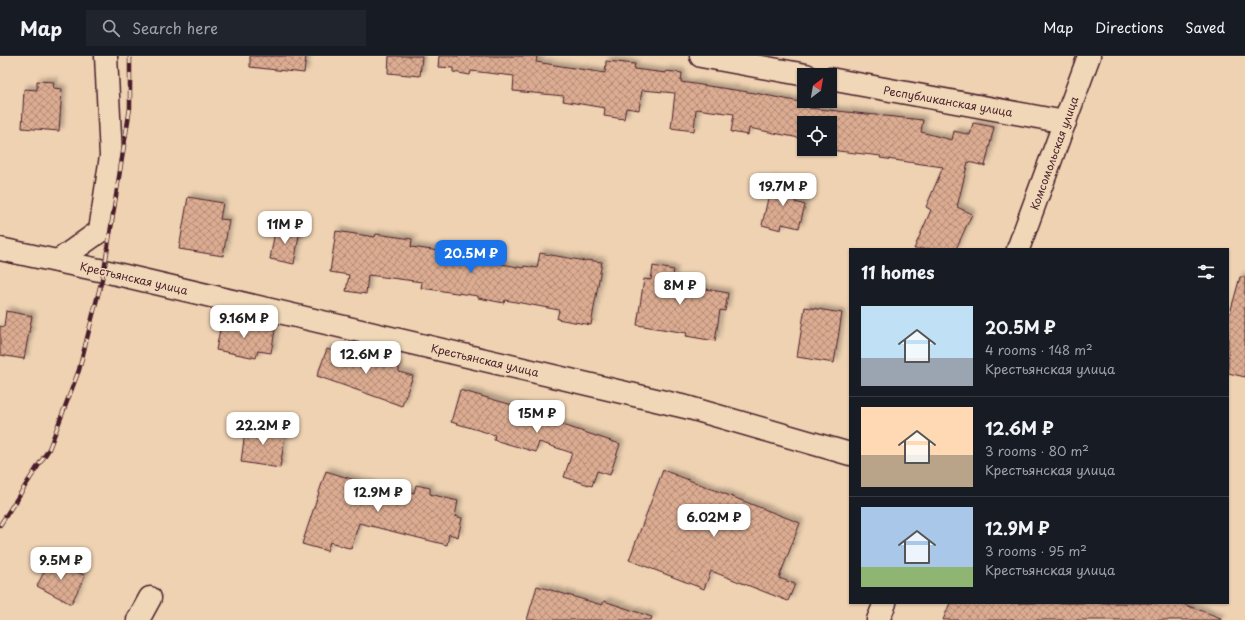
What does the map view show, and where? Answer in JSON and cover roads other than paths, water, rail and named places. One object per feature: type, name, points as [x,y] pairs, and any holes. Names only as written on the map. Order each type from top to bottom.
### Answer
[{"type":"street","points":[[58,261],[100,231],[111,156],[106,56]]},
{"type":"street","points":[[702,56],[797,73]]},
{"type":"street","name":"Комсомольская улица","points":[[1018,248],[1089,56]]},
{"type":"street","name":"Республиканская улица","points":[[837,80],[1065,122]]},
{"type":"street","name":"Крестьянская улица","points":[[0,249],[58,261],[690,408],[849,454]]},
{"type":"street","points":[[138,620],[150,598]]},
{"type":"street","points":[[878,620],[885,604]]},
{"type":"railway","points":[[0,525],[49,449],[79,370],[104,271],[130,108],[130,56]]}]
